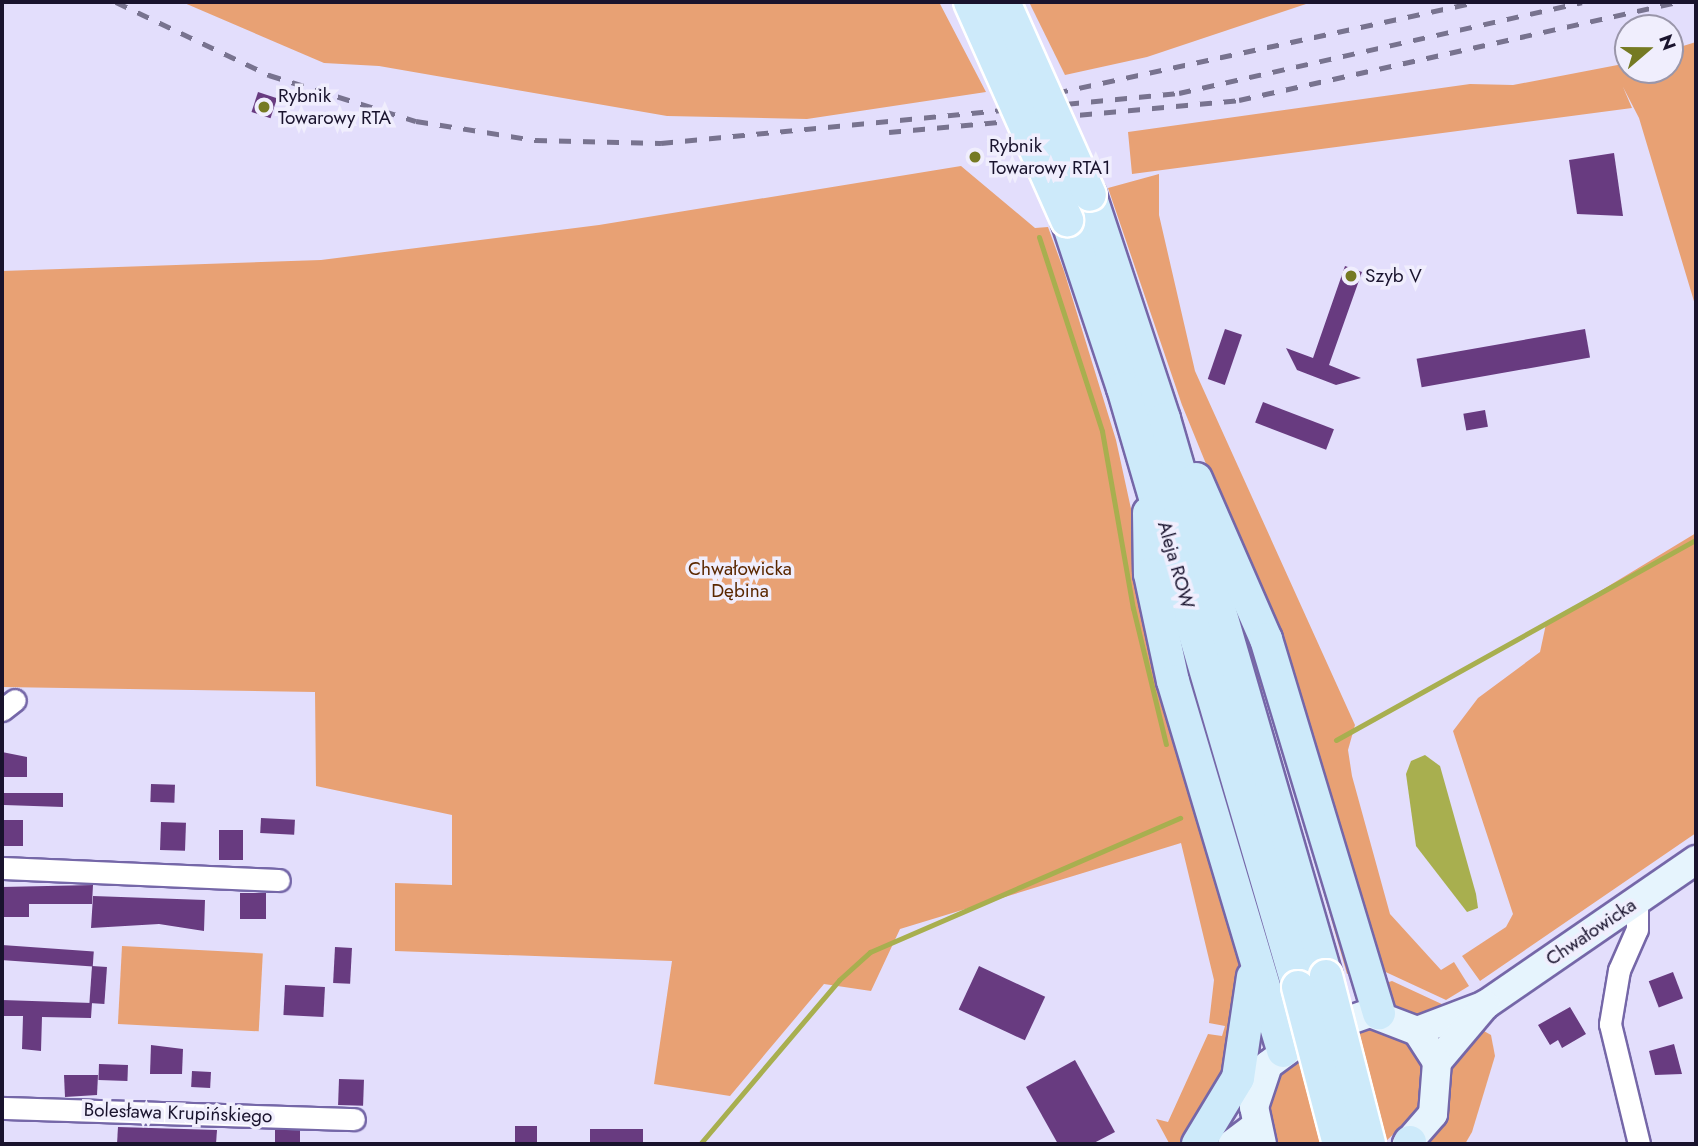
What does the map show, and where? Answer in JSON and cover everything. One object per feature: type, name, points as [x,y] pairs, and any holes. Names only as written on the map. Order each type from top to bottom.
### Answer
[{"type":"main road","name":"Aleja ROW","points":[[970,2],[1067,220],[1312,982],[1369,1144]]},
{"type":"main road","name":"Aleja ROW","points":[[1004,2],[1090,195],[1164,419],[1312,982],[1339,1144]]},
{"type":"main road","points":[[1164,419],[1224,533],[1261,627],[1379,1013]]},
{"type":"main road","points":[[1149,473],[1150,574],[1163,636],[1283,1051]]},
{"type":"main road","name":"Chwałowicka","points":[[1417,1031],[1485,1004],[1696,860]]},
{"type":"main road","points":[[1198,1144],[1241,1069],[1254,953]]},
{"type":"main road","name":"Chwałowicka","points":[[1437,1062],[1485,1004]]},
{"type":"main road","points":[[1232,1144],[1259,1135],[1256,1090],[1283,1051],[1333,1022],[1379,1013],[1417,1031],[1437,1062],[1437,1104],[1409,1144]]},
{"type":"street","points":[[2,869],[279,880]]},
{"type":"street","points":[[1637,901],[1637,929],[1619,970],[1611,1024],[1639,1144]]},
{"type":"street","name":"Bolesława Krupińskiego","points":[[2,1108],[354,1119]]},
{"type":"green space","points":[[182,2],[939,2],[986,92],[807,119],[667,116],[379,66],[324,63]]},
{"type":"green space","points":[[1029,2],[1312,2],[1147,57],[1065,75]]},
{"type":"green space","points":[[1696,42],[1696,308],[1639,118],[1623,87],[1632,108],[1132,174],[1128,132],[1470,84],[1513,85],[1614,66],[1614,84],[1684,84],[1684,46]]},
{"type":"green space","name":"Chwałowicka Dębina","points":[[961,166],[1035,228],[1048,227],[1064,271],[1116,440],[1200,825],[1240,964],[1232,1055],[1182,1144],[1169,1143],[1156,1119],[1168,1122],[1208,1034],[1222,1036],[1225,1026],[1209,1023],[1214,980],[1181,843],[900,929],[871,991],[824,984],[730,1096],[654,1084],[672,961],[395,951],[395,883],[452,885],[452,815],[316,786],[315,692],[2,687],[2,271],[321,260],[599,225]]},
{"type":"green space","points":[[1159,174],[1159,215],[1195,371],[1355,725],[1348,750],[1352,776],[1390,914],[1441,970],[1454,962],[1469,986],[1446,1000],[1377,968],[1255,584],[1182,405],[1108,188]]},
{"type":"green space","points":[[1696,533],[1696,833],[1480,981],[1462,956],[1506,927],[1513,914],[1453,731],[1478,698],[1540,652],[1546,624]]},
{"type":"green space","points":[[1217,535],[1357,971],[1347,974],[1265,689],[1260,690]]},
{"type":"green space","points":[[122,946],[263,953],[259,1031],[118,1024]]},
{"type":"green space","points":[[1392,981],[1446,1006],[1472,993],[1428,1019],[1392,1006],[1379,985]]},
{"type":"green space","points":[[1366,1025],[1405,1037],[1424,1064],[1424,1105],[1383,1144],[1278,1144],[1266,1117],[1271,1084],[1289,1061]]},
{"type":"green space","points":[[1482,1030],[1491,1035],[1495,1056],[1472,1132],[1465,1144],[1425,1144],[1448,1067]]},
{"type":"shaded area","points":[[1425,755],[1440,766],[1476,894],[1478,908],[1467,912],[1416,846],[1406,774],[1411,761]]},
{"type":"building","name":"Rybnik Towarowy RTA","points":[[258,92],[277,98],[271,118],[252,112]]},
{"type":"building","points":[[1614,153],[1623,216],[1577,214],[1569,160]]},
{"type":"building","points":[[1345,266],[1362,272],[1329,365],[1361,378],[1336,385],[1297,370],[1286,348],[1313,358]]},
{"type":"building","points":[[1225,329],[1242,335],[1225,385],[1208,379]]},
{"type":"building","points":[[1585,329],[1590,358],[1422,387],[1417,359]]},
{"type":"building","points":[[1263,402],[1334,429],[1326,450],[1255,423]]},
{"type":"building","points":[[1485,410],[1488,427],[1466,431],[1463,414]]},
{"type":"building","points":[[2,752],[27,757],[27,777],[2,777]]},
{"type":"building","points":[[151,784],[175,785],[174,803],[150,802]]},
{"type":"building","points":[[4,793],[63,793],[63,807],[4,805]]},
{"type":"building","points":[[261,818],[295,820],[294,835],[260,833]]},
{"type":"building","points":[[2,820],[23,820],[23,846],[2,846]]},
{"type":"building","points":[[161,822],[186,823],[185,851],[160,850]]},
{"type":"building","points":[[219,830],[243,830],[243,860],[219,860]]},
{"type":"building","points":[[93,885],[92,904],[29,904],[29,917],[2,917],[2,887]]},
{"type":"building","points":[[240,893],[266,893],[266,919],[240,919]]},
{"type":"building","points":[[93,896],[205,900],[204,931],[159,924],[91,928]]},
{"type":"building","points":[[2,945],[94,951],[93,966],[2,960]]},
{"type":"building","points":[[335,947],[352,948],[350,984],[333,983]]},
{"type":"building","points":[[92,966],[107,967],[104,1004],[89,1003]]},
{"type":"building","points":[[979,966],[1045,997],[1025,1040],[959,1010]]},
{"type":"building","points":[[1673,972],[1683,998],[1659,1007],[1649,981]]},
{"type":"building","points":[[285,985],[325,987],[323,1017],[283,1015]]},
{"type":"building","points":[[2,1000],[92,1003],[91,1018],[42,1017],[41,1051],[22,1049],[23,1016],[2,1016]]},
{"type":"building","points":[[1570,1007],[1586,1034],[1562,1048],[1558,1040],[1550,1045],[1538,1025]]},
{"type":"building","points":[[1674,1044],[1682,1074],[1655,1075],[1649,1051]]},
{"type":"building","points":[[151,1045],[183,1049],[182,1074],[150,1074]]},
{"type":"building","points":[[1075,1060],[1115,1132],[1092,1144],[1058,1144],[1026,1087]]},
{"type":"building","points":[[99,1064],[128,1065],[127,1081],[98,1080]]},
{"type":"building","points":[[192,1071],[211,1072],[210,1088],[191,1087]]},
{"type":"building","points":[[64,1075],[98,1075],[97,1095],[65,1097]]},
{"type":"building","points":[[339,1079],[364,1080],[363,1106],[338,1105]]},
{"type":"building","points":[[515,1126],[537,1126],[537,1142],[515,1142]]},
{"type":"building","points":[[118,1127],[217,1130],[216,1144],[117,1144]]},
{"type":"building","points":[[590,1129],[643,1129],[643,1144],[590,1144]]},
{"type":"building","points":[[275,1130],[300,1130],[300,1144],[275,1144]]},
{"type":"waterway","points":[[1039,237],[1102,431],[1133,608],[1166,744]]},
{"type":"waterway","points":[[1336,740],[1696,540]]},
{"type":"waterway","points":[[700,1144],[839,980],[870,952],[1180,818]]},
{"type":"railway","points":[[116,2],[269,75],[416,121],[535,140],[661,143],[1179,93],[1582,2]]},
{"type":"railway","points":[[1009,103],[1477,2]]},
{"type":"railway","points":[[889,132],[1239,100],[1678,2]]},
{"type":"place","name":"Rybnik Towarowy RTA","points":[[264,107]]},
{"type":"place","name":"Rybnik Towarowy RTA1","points":[[975,157]]},
{"type":"place","name":"Szyb V","points":[[1351,276]]}]
